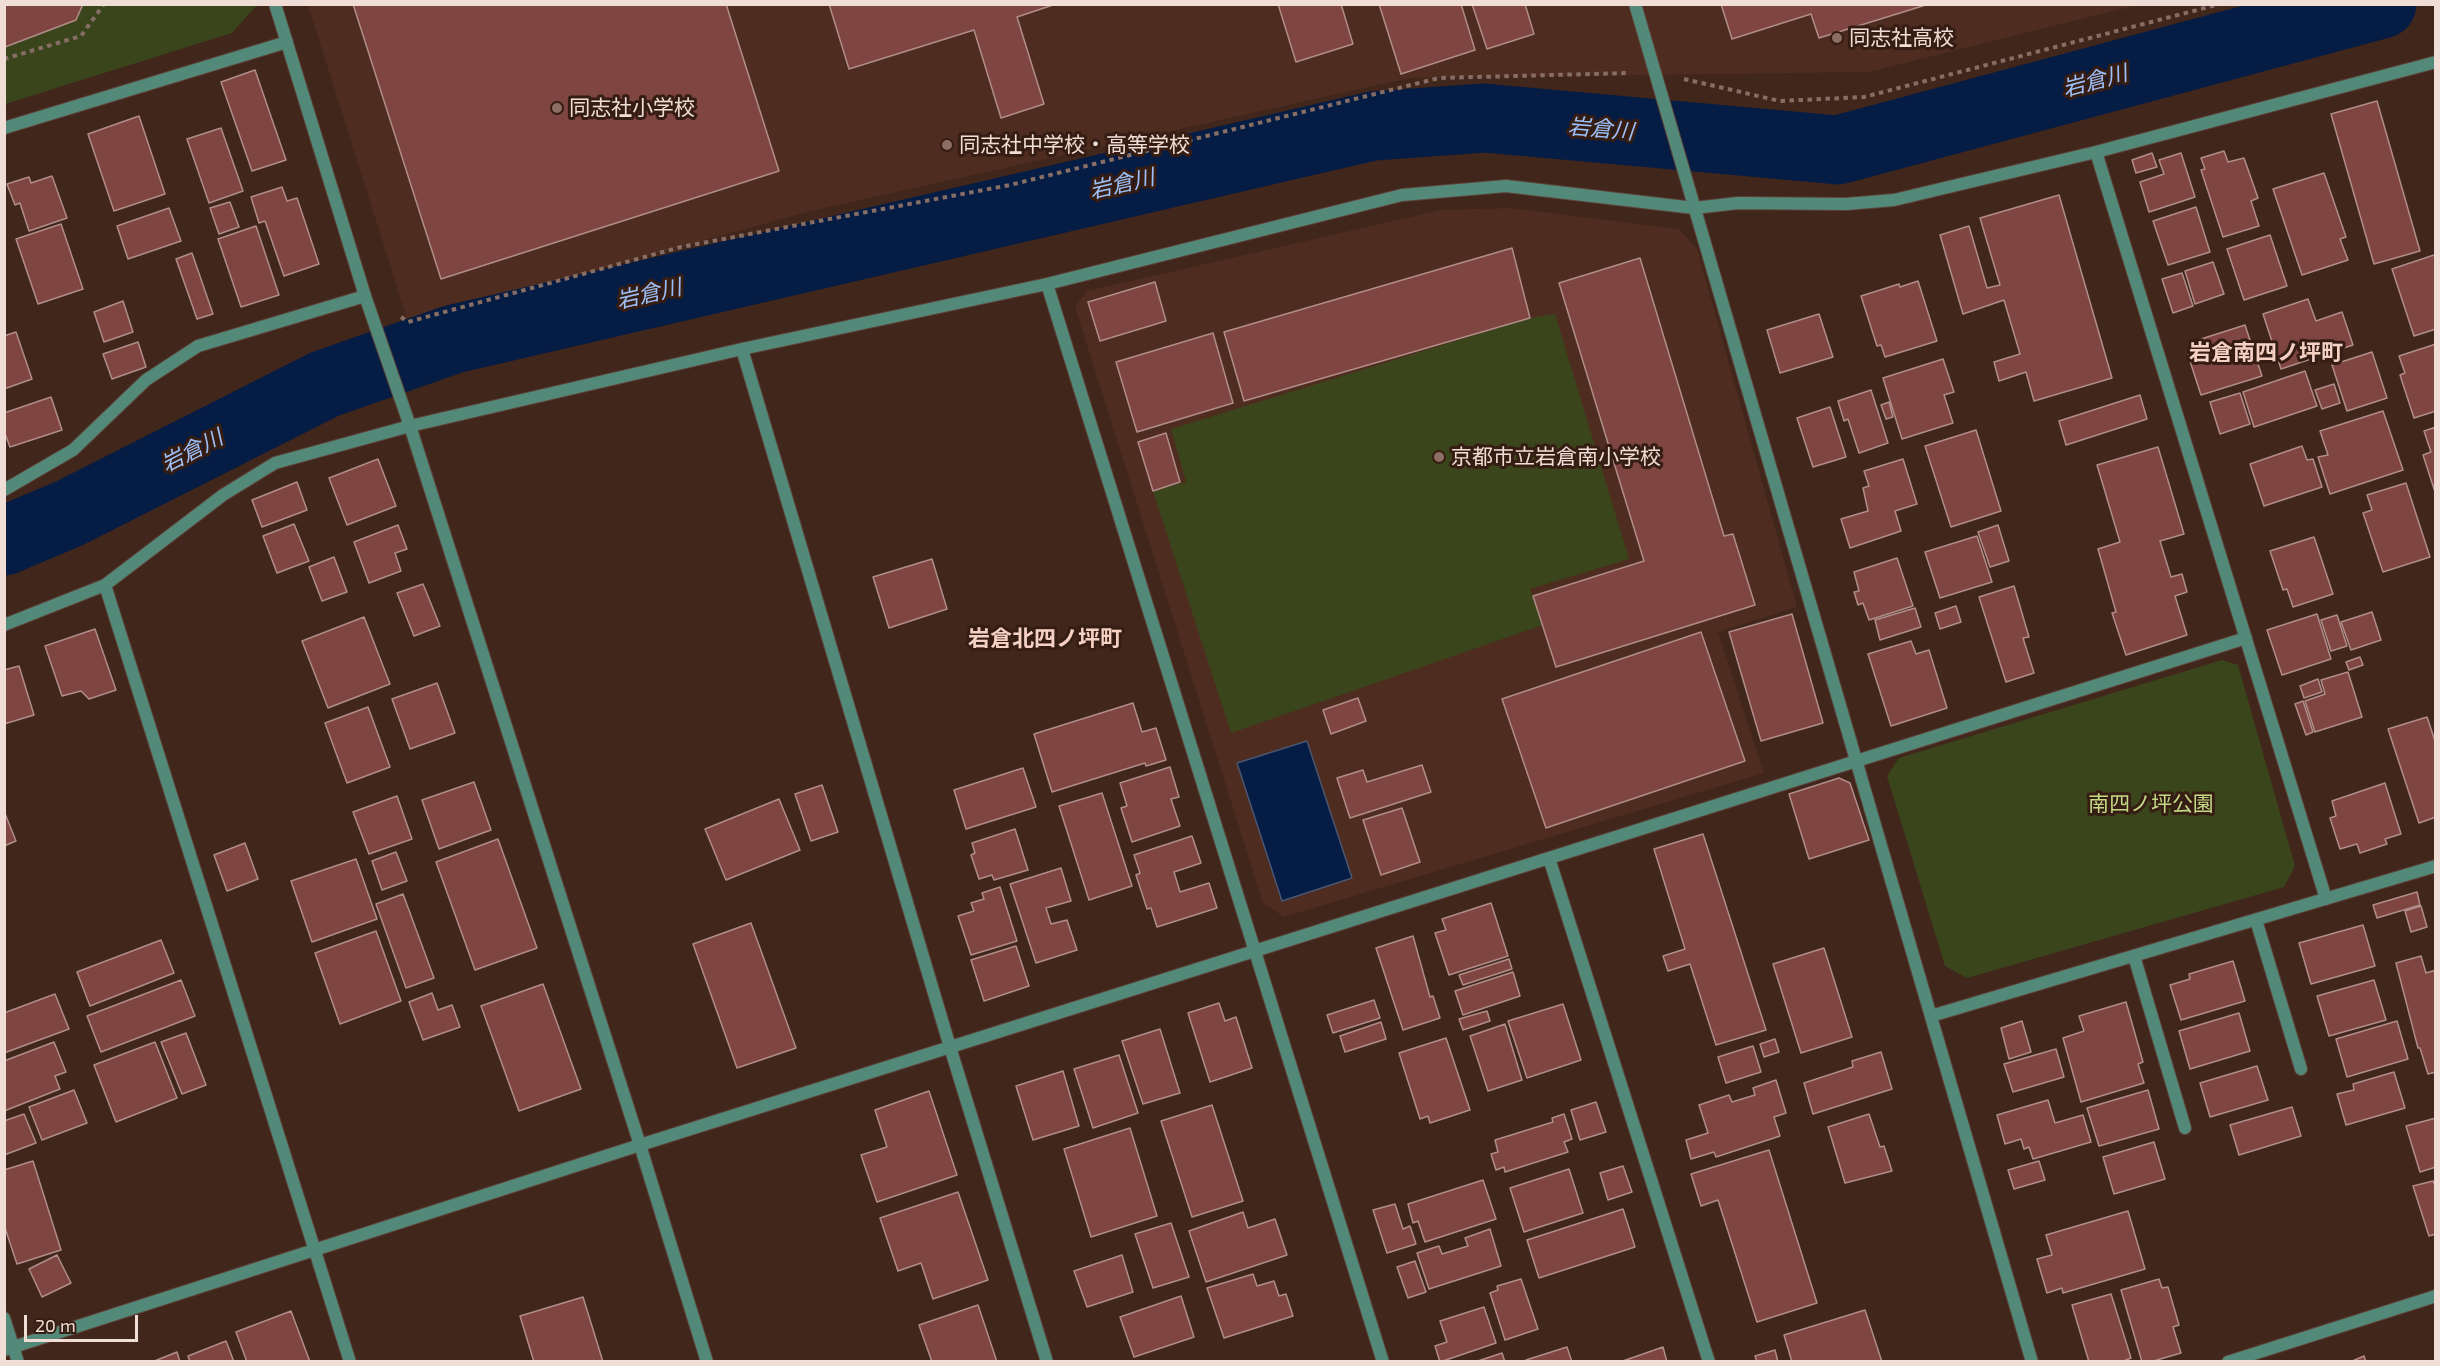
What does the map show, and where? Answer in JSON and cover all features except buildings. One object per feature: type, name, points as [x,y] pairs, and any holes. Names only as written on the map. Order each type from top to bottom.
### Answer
[{"type":"street","points":[[275,4],[365,296],[410,426],[707,1362]]},
{"type":"street","points":[[1635,4],[2032,1362]]},
{"type":"street","points":[[4,128],[287,42]]},
{"type":"street","points":[[4,625],[105,585],[224,495],[275,463],[410,426],[742,349],[1047,284],[1402,195],[1506,186],[1694,208],[1738,203],[1846,204],[1894,200],[2096,152],[2436,62]]},
{"type":"street","points":[[2096,152],[2326,899]]},
{"type":"street","points":[[1047,284],[1383,1362]]},
{"type":"street","points":[[4,490],[73,450],[146,380],[198,346],[365,296]]},
{"type":"street","points":[[742,349],[950,1047],[1047,1362]]},
{"type":"street","points":[[105,585],[350,1362]]},
{"type":"street","points":[[9,1348],[640,1145],[2246,638]]},
{"type":"street","points":[[1549,858],[1709,1362]]},
{"type":"street","points":[[1931,1016],[2436,866]]},
{"type":"street","points":[[2256,920],[2301,1069]]},
{"type":"street","points":[[2134,956],[2185,1128]]},
{"type":"street","points":[[2228,1362],[2436,1296]]},
{"type":"street","points":[[4,1318],[9,1348],[18,1362]]},
{"type":"path","points":[[4,58],[81,36],[104,4]]},
{"type":"path","points":[[365,296],[408,322],[681,247],[1010,184],[1440,78],[1654,72],[1780,101],[1864,97],[2220,4]]},
{"type":"shaded area","points":[[308,5],[2138,5],[1869,72],[1410,78],[807,212],[408,322]]},
{"type":"shaded area","name":"京都市立岩倉南小学校","points":[[1512,208],[1679,229],[1697,249],[1797,607],[1718,632],[1764,773],[1284,917],[1263,903],[1075,307],[1087,291],[1441,210]]},
{"type":"green space","points":[[5,5],[257,5],[232,33],[5,104]]},
{"type":"green space","points":[[1555,314],[1629,559],[1530,589],[1543,625],[1231,733],[1153,491],[1186,482],[1171,429],[1530,318]]},
{"type":"green space","name":"南四ノ坪公園","points":[[2222,660],[2238,665],[2295,866],[2284,887],[1967,978],[1945,966],[1887,776],[1899,758]]},
{"type":"water","points":[[1307,741],[1352,878],[1282,901],[1237,763]]},
{"type":"waterway","name":"岩倉川","points":[[4,541],[70,513],[325,384],[454,339],[1373,126],[1484,118],[1838,150],[2382,4]]},
{"type":"place","name":"同志社高校","points":[[1837,38]]},
{"type":"place","name":"同志社小学校","points":[[557,108]]},
{"type":"place","name":"同志社中学校・高等学校","points":[[947,145]]},
{"type":"place","name":"京都市立岩倉南小学校","points":[[1439,457]]},
{"type":"district","name":"岩倉南四ノ坪町","points":[[2266,353]]},
{"type":"district","name":"岩倉北四ノ坪町","points":[[1045,639]]}]
